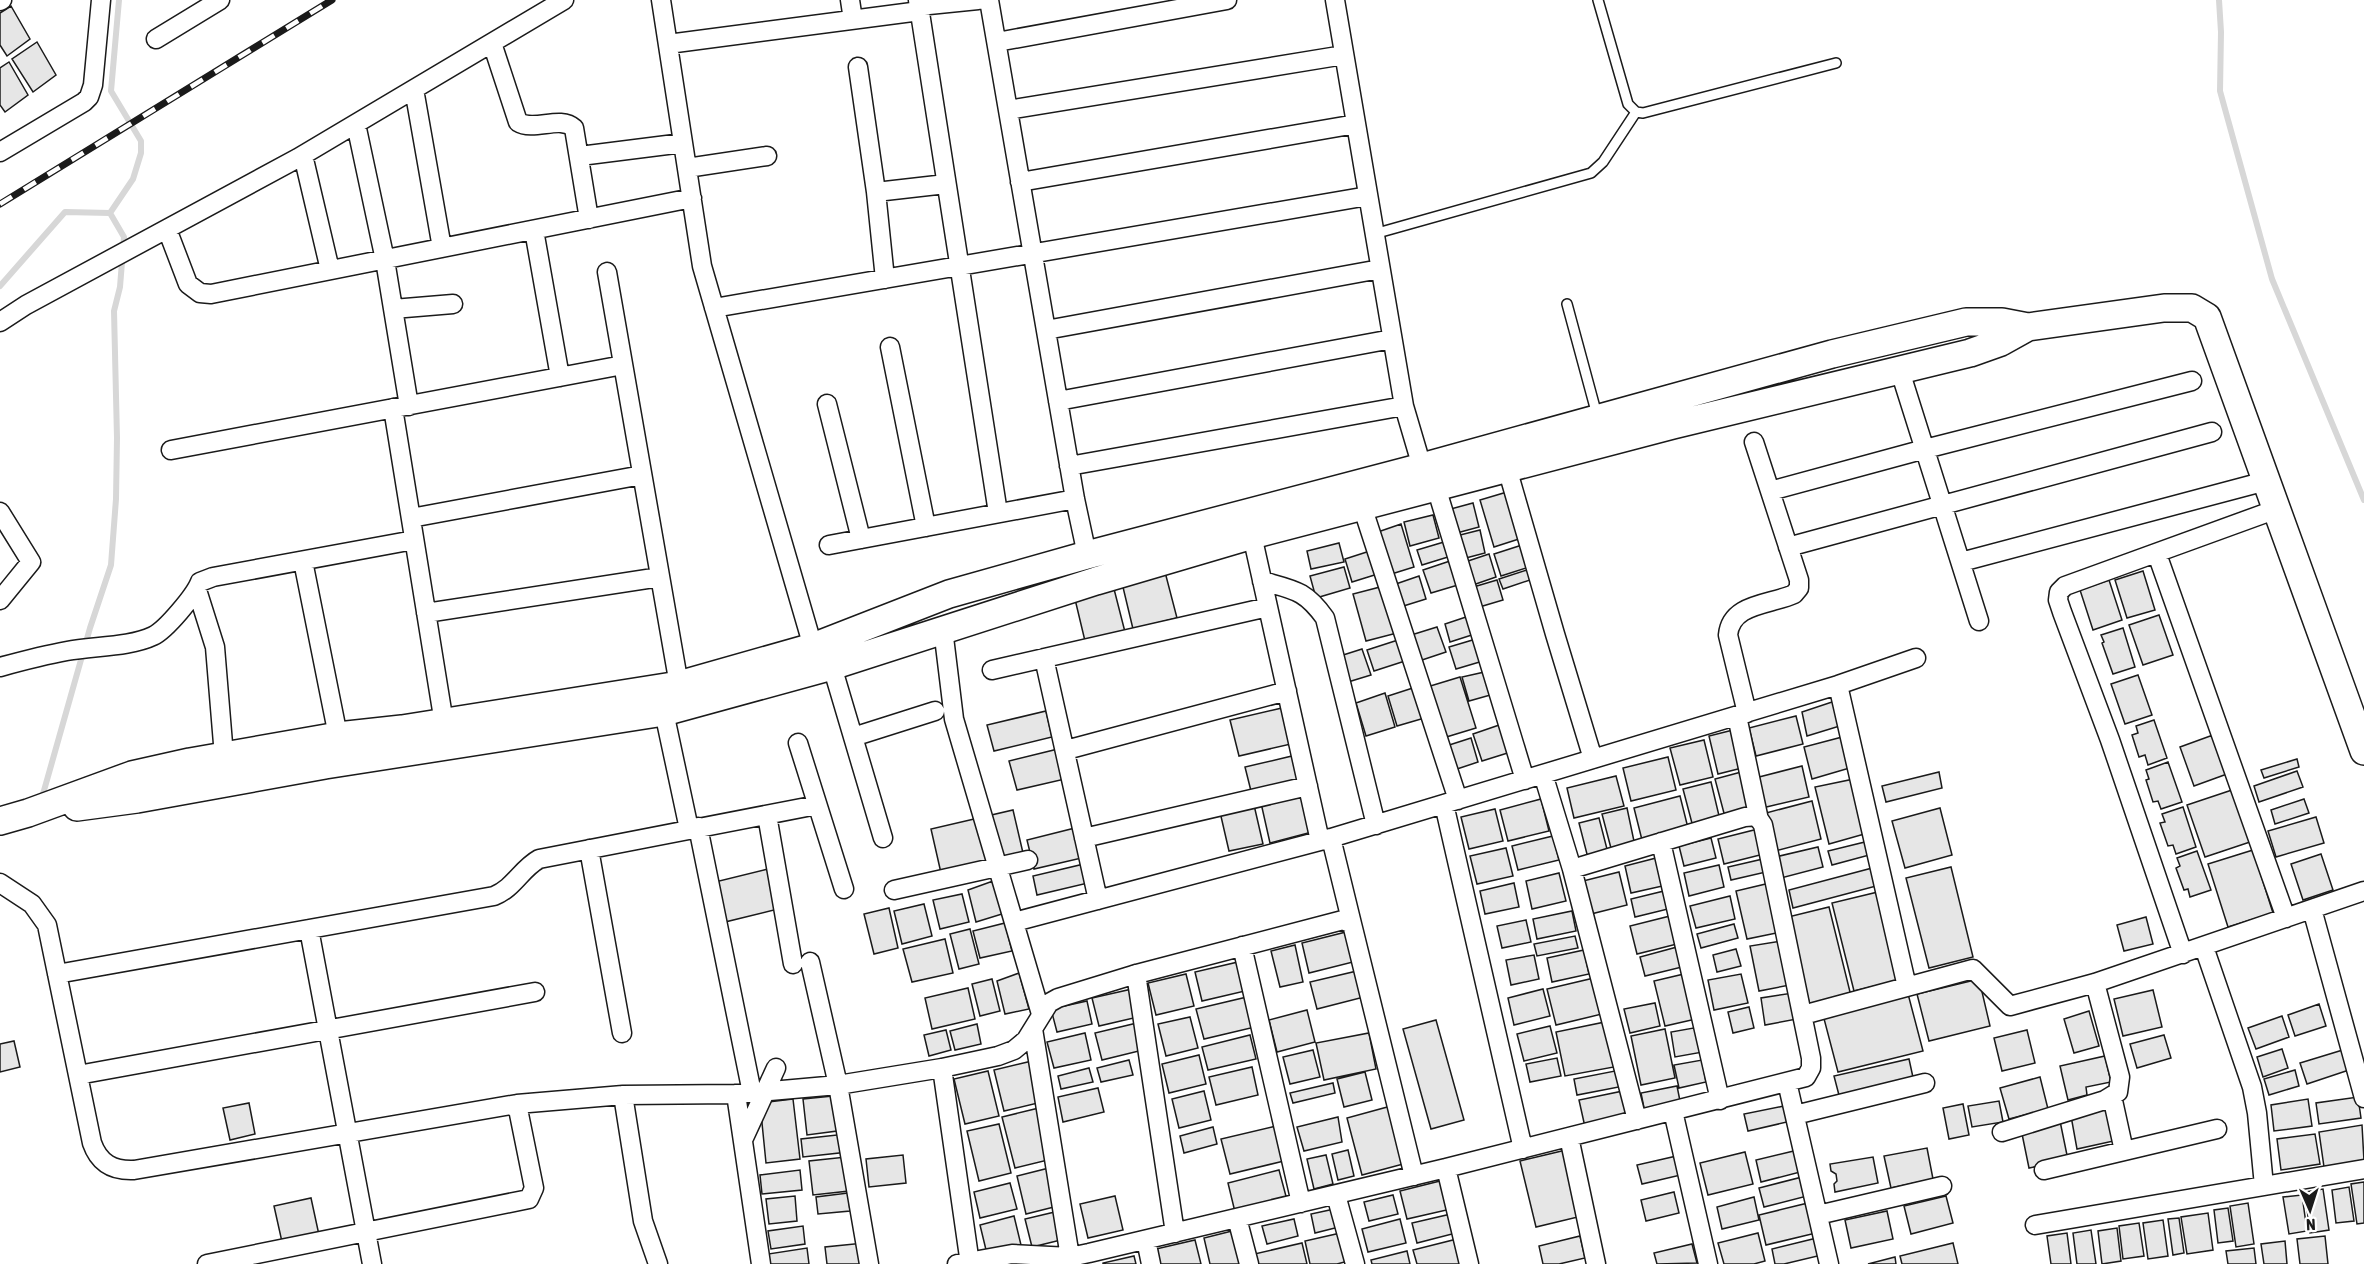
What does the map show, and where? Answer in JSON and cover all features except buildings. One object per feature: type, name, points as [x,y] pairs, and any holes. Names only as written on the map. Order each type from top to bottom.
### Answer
[{"type":"street","points":[[0,152],[89,97],[93,86],[101,0]]},
{"type":"street","points":[[156,39],[220,0]]},
{"type":"street","points":[[0,322],[26,304],[303,155],[564,0]]},
{"type":"street","points":[[661,0],[701,260],[714,308],[823,652],[854,737],[884,838]]},
{"type":"street","points":[[850,0],[853,20]]},
{"type":"street","points":[[668,44],[853,20],[919,6],[978,0]]},
{"type":"street","points":[[989,0],[1069,466],[1087,555]]},
{"type":"street","points":[[997,42],[1227,0]]},
{"type":"street","points":[[1335,0],[1404,406],[1432,472],[1525,780]]},
{"type":"street","points":[[919,6],[998,513]]},
{"type":"street","points":[[492,43],[516,119],[525,125],[572,125],[576,132],[590,219]]},
{"type":"street","points":[[1008,110],[1344,55]]},
{"type":"street","points":[[858,67],[876,192],[885,279]]},
{"type":"street","points":[[414,89],[442,248]]},
{"type":"street","points":[[356,124],[393,309],[411,518],[444,723]]},
{"type":"street","points":[[1020,182],[1356,124]]},
{"type":"street","points":[[580,156],[683,142]]},
{"type":"street","points":[[303,155],[330,270]]},
{"type":"street","points":[[687,168],[767,156]]},
{"type":"street","points":[[876,192],[946,184]]},
{"type":"street","points":[[714,308],[1368,196]]},
{"type":"street","points":[[167,229],[188,284],[200,293],[211,294],[692,198]]},
{"type":"street","points":[[534,230],[560,377]]},
{"type":"street","points":[[1046,330],[1380,269]]},
{"type":"street","points":[[607,272],[679,685]]},
{"type":"street","points":[[393,309],[453,304]]},
{"type":"street","points":[[28,813],[137,799],[325,765],[663,712],[823,652],[949,594],[1087,555],[1432,472],[1598,418],[1832,354],[1966,322],[2002,322],[2028,327],[2164,308],[2192,308],[2207,318],[2364,751]]},
{"type":"street","points":[[0,821],[132,775],[224,756],[338,736],[444,723],[679,685],[823,652],[943,629],[1252,535],[1362,506],[1432,472],[1507,468],[1673,425],[1900,371],[1991,346],[2028,327]]},
{"type":"street","points":[[1058,401],[1392,339]]},
{"type":"street","points":[[890,347],[926,527]]},
{"type":"street","points":[[171,450],[623,365]]},
{"type":"street","points":[[1900,371],[1979,621]]},
{"type":"street","points":[[1770,491],[2192,381]]},
{"type":"street","points":[[827,404],[861,539]]},
{"type":"street","points":[[1069,466],[1404,406]]},
{"type":"street","points":[[1788,547],[2212,432]]},
{"type":"street","points":[[1754,442],[1799,580],[1799,588],[1794,594],[1743,610],[1729,624],[1728,635],[1759,820]]},
{"type":"street","points":[[1507,468],[1593,759]]},
{"type":"street","points":[[411,518],[642,475]]},
{"type":"street","points":[[1960,562],[2266,481]]},
{"type":"street","points":[[829,545],[1075,499]]},
{"type":"street","points":[[1362,506],[1451,802],[1523,1149]]},
{"type":"street","points":[[2183,954],[2110,740],[2058,600],[2059,592],[2065,586],[2277,509]]},
{"type":"street","points":[[0,512],[31,562],[0,600]]},
{"type":"street","points":[[1252,535],[1308,786],[1352,924],[1414,1176]]},
{"type":"street","points":[[0,667],[68,651],[151,637],[163,630],[197,590],[200,582],[213,577],[414,540]]},
{"type":"street","points":[[2157,554],[2286,918]]},
{"type":"street","points":[[303,561],[338,736]]},
{"type":"street","points":[[426,613],[660,577]]},
{"type":"street","points":[[1262,581],[1300,592],[1313,602],[1325,618],[1376,825]]},
{"type":"street","points":[[197,590],[215,647],[224,756]]},
{"type":"street","points":[[992,670],[1268,607]]},
{"type":"street","points":[[943,629],[954,719],[1014,922],[1037,1022],[1060,1259]]},
{"type":"street","points":[[1044,658],[1098,900]]},
{"type":"street","points":[[1014,922],[1325,840],[1838,685],[1916,658]]},
{"type":"street","points":[[1838,685],[1907,987]]},
{"type":"street","points":[[1066,750],[1287,691]]},
{"type":"street","points":[[854,737],[935,711]]},
{"type":"street","points":[[663,712],[694,828],[751,1093],[743,1140],[761,1264]]},
{"type":"street","points":[[798,743],[844,889]]},
{"type":"street","points":[[1543,774],[1572,869],[1637,1120]]},
{"type":"street","points":[[1084,838],[1308,786]]},
{"type":"street","points":[[57,974],[494,896],[506,892],[528,865],[539,859],[818,805]]},
{"type":"street","points":[[767,814],[802,963],[838,1084],[869,1264]]},
{"type":"street","points":[[942,1068],[965,1263],[1012,1254],[1060,1259],[1146,1240],[1414,1176],[1806,1077],[1811,1068],[1811,1058],[1803,1015],[1763,825],[1757,816],[1745,817],[1572,869]]},
{"type":"street","points":[[1661,842],[1720,1100]]},
{"type":"street","points":[[589,849],[622,1033]]},
{"type":"street","points":[[894,890],[1028,860]]},
{"type":"street","points":[[0,883],[32,904],[47,925],[96,1154],[107,1165],[120,1170],[146,1168],[517,1104],[622,1095],[751,1093],[838,1084],[942,1068],[998,1056],[1014,1050],[1026,1040],[1049,1003],[1058,998],[1136,974],[1343,920],[1352,924]]},
{"type":"street","points":[[1803,1015],[1973,969],[2010,1006],[2096,983],[2364,891]]},
{"type":"street","points":[[2312,909],[2364,1098]]},
{"type":"street","points":[[309,929],[372,1264]]},
{"type":"street","points":[[1242,946],[1301,1203]]},
{"type":"street","points":[[2204,947],[2252,1087],[2265,1186]]},
{"type":"street","points":[[1136,974],[1175,1233]]},
{"type":"street","points":[[2002,1131],[2112,1096],[2118,1092],[2120,1077],[2096,983]]},
{"type":"street","points":[[78,1075],[535,992]]},
{"type":"street","points":[[743,1140],[751,1093],[776,1068]]},
{"type":"street","points":[[1787,1082],[1829,1264]]},
{"type":"street","points":[[1795,1115],[1925,1083]]},
{"type":"street","points":[[622,1095],[643,1221],[658,1264]]},
{"type":"street","points":[[2112,1096],[2124,1151]]},
{"type":"street","points":[[207,1264],[529,1199],[534,1188],[517,1104]]},
{"type":"street","points":[[1672,1111],[1708,1264]]},
{"type":"street","points":[[2044,1170],[2217,1129]]},
{"type":"street","points":[[1569,1137],[1596,1264]]},
{"type":"street","points":[[1446,1168],[1469,1264]]},
{"type":"street","points":[[2036,1225],[2364,1169]]},
{"type":"street","points":[[1818,1215],[1942,1186]]},
{"type":"street","points":[[1336,1195],[1355,1264]]},
{"type":"street","points":[[1237,1218],[1249,1264]]},
{"type":"street","points":[[1146,1240],[1151,1264]]},
{"type":"lane","points":[[1598,0],[1628,104],[1636,112],[1643,113],[1836,63]]},
{"type":"lane","points":[[1374,234],[1591,173],[1603,162],[1636,112]]},
{"type":"lane","points":[[1567,304],[1598,418]]},
{"type":"waterway","points":[[0,286],[65,212],[110,213],[133,179],[141,153],[141,141],[111,91],[119,0]]},
{"type":"waterway","points":[[2219,0],[2220,91],[2272,279],[2364,500]]},
{"type":"waterway","points":[[43,794],[90,628],[111,565],[116,499],[117,438],[114,311],[120,287],[124,237],[110,213]]},
{"type":"railway","points":[[0,204],[332,0]]}]
